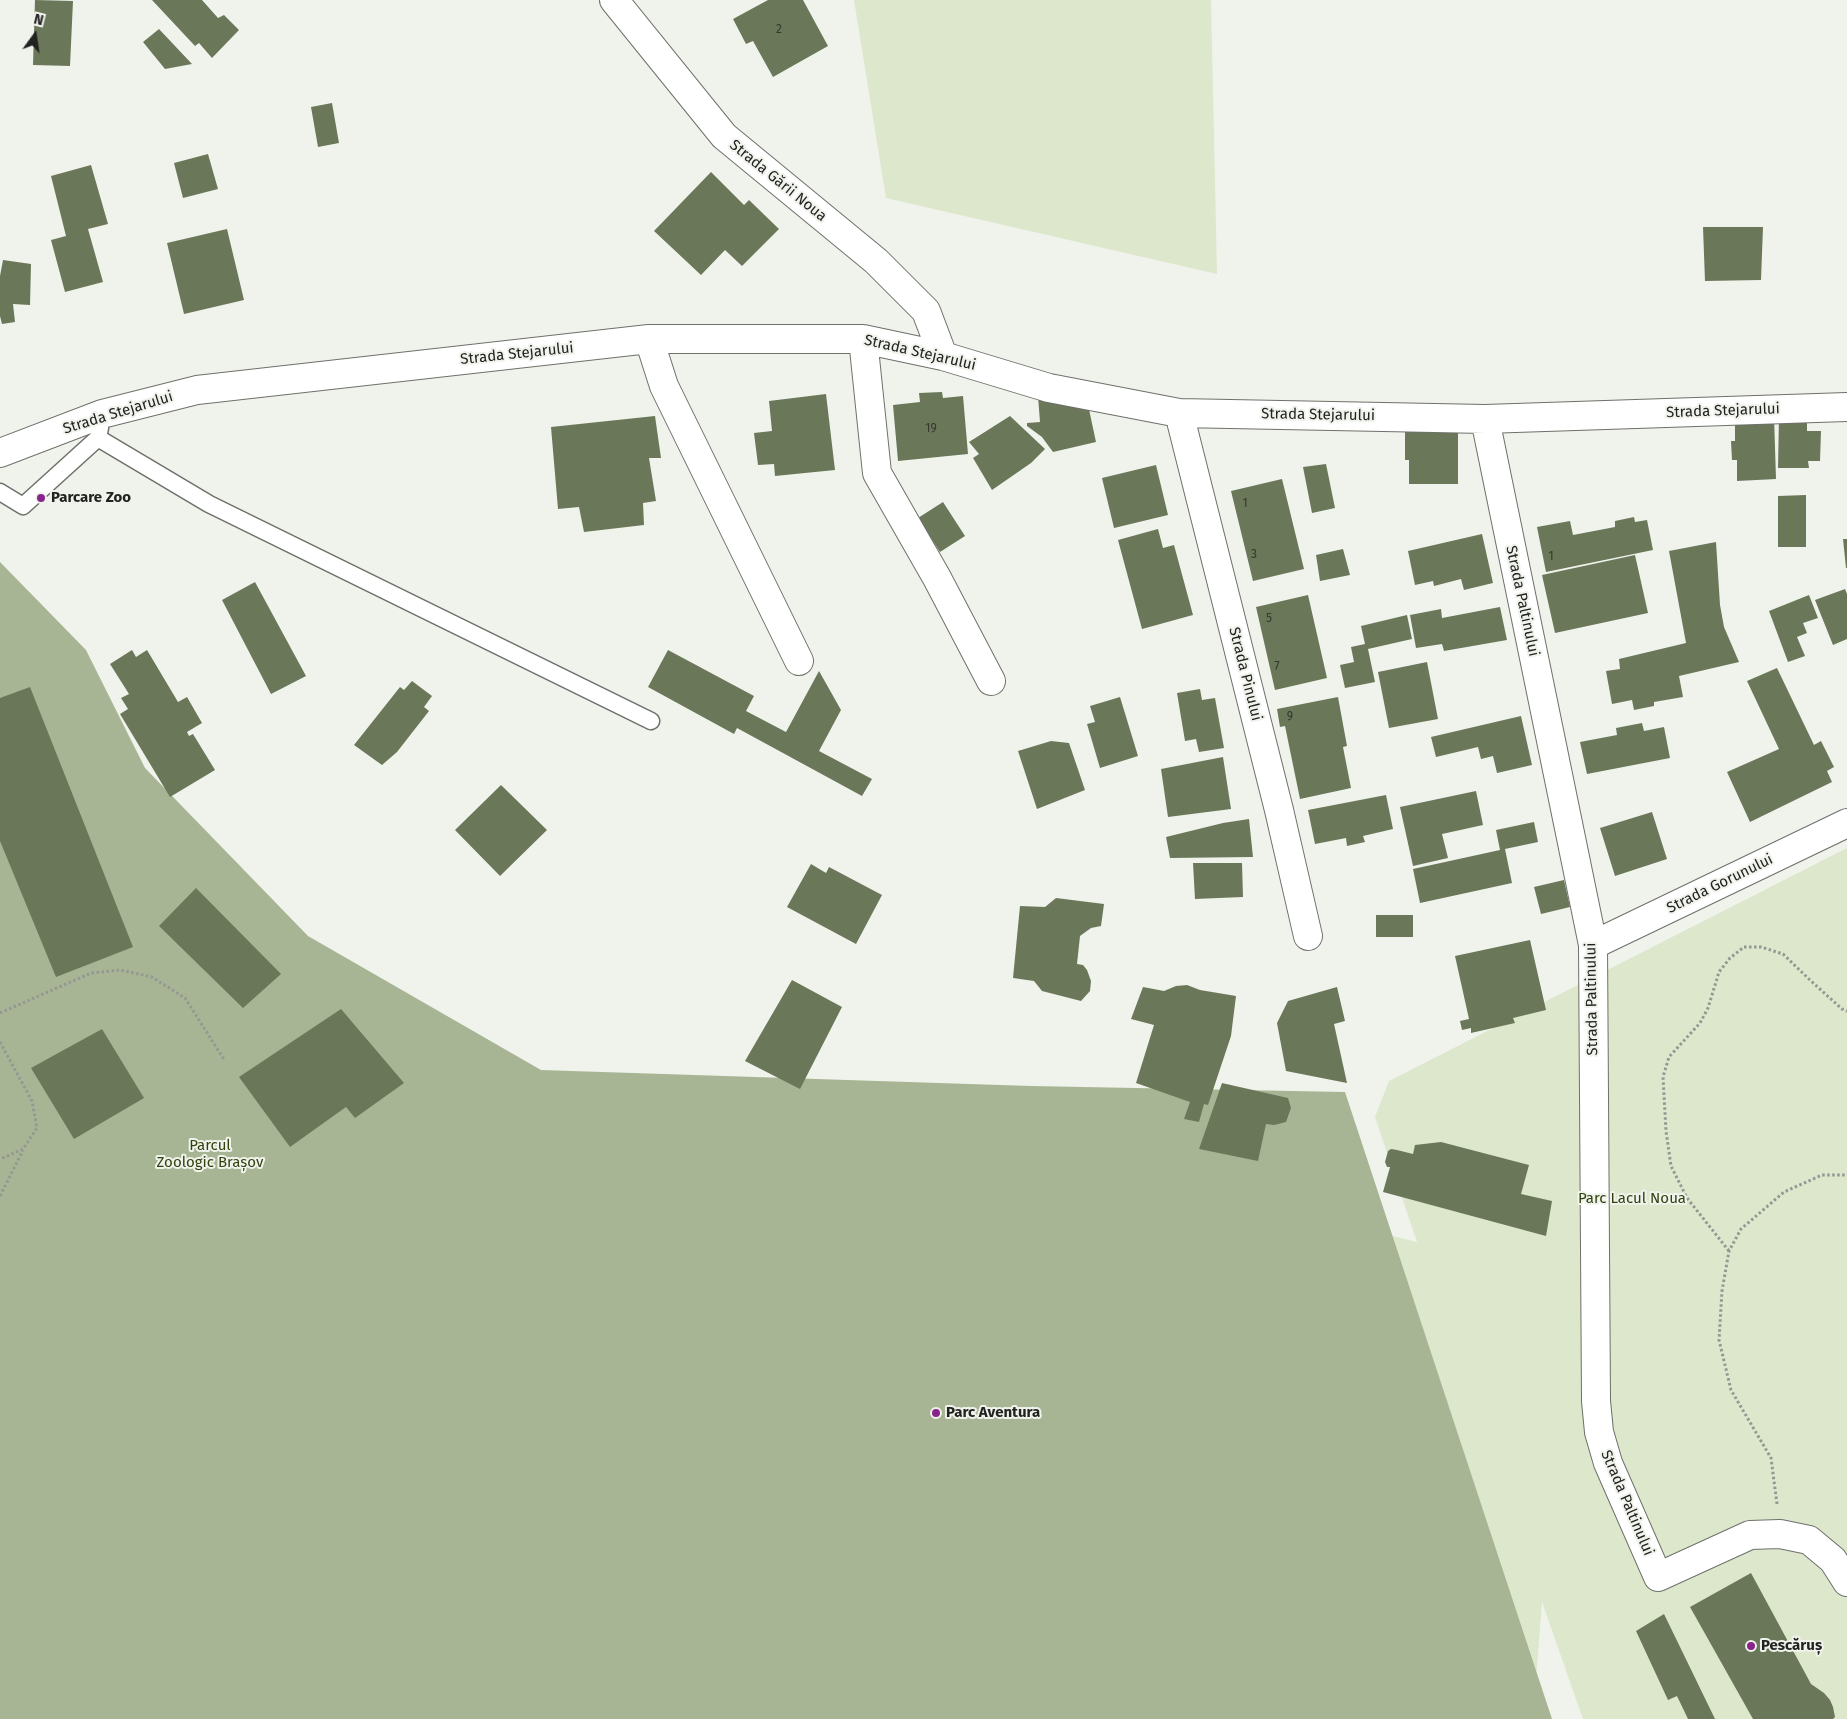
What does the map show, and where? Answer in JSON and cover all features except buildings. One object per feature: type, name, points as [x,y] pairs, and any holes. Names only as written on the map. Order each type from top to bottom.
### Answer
[{"type":"street","name":"Strada Gării Noua","points":[[614,0],[724,136],[876,261],[926,311],[943,356]]},
{"type":"street","name":"Strada Stejarului","points":[[0,453],[100,426],[197,390],[649,339],[863,339],[943,356],[1050,388],[1178,413],[1485,419],[1847,408]]},
{"type":"street","points":[[649,339],[664,386],[799,661]]},
{"type":"street","points":[[863,339],[877,473],[991,681]]},
{"type":"street","name":"Strada Pinului","points":[[1178,413],[1279,810],[1308,936]]},
{"type":"street","name":"Strada Paltinului","points":[[1485,419],[1593,945],[1596,1391],[1599,1432],[1608,1464],[1658,1578],[1750,1535],[1780,1534]]},
{"type":"street","name":"Strada Gorunului","points":[[1593,945],[1847,823]]},
{"type":"street","points":[[1780,1534],[1808,1540],[1833,1560],[1847,1582]]},
{"type":"lane","points":[[0,492],[23,506],[100,426],[209,504],[651,721]]},
{"type":"path","points":[[1729,1251],[1686,1198],[1671,1166],[1666,1131],[1663,1077],[1669,1057],[1700,1024],[1708,1008],[1719,972],[1730,958],[1744,947],[1761,946],[1782,954],[1823,993],[1847,1011]]},
{"type":"path","points":[[0,1014],[91,972],[120,970],[152,977],[184,998],[225,1061]]},
{"type":"path","points":[[0,1042],[32,1101],[37,1128],[23,1149],[0,1196]]},
{"type":"path","points":[[0,1159],[23,1149]]},
{"type":"path","points":[[1780,1534],[1771,1458],[1731,1390],[1719,1340],[1722,1291],[1729,1251],[1741,1229],[1784,1192],[1822,1175],[1847,1175]]},
{"type":"green space","points":[[854,0],[1211,0],[1217,274],[886,198]]},
{"type":"green space","name":"Parc Aventura","points":[[0,562],[86,650],[145,768],[308,936],[541,1070],[1031,1086],[1345,1092],[1552,1719],[0,1719]]},
{"type":"green space","name":"Parc Lacul Noua","points":[[1847,848],[1847,1719],[1583,1719],[1542,1602],[1533,1719],[1071,1156],[1417,1242],[1375,1117],[1389,1081]]},
{"type":"place","name":"Parcare Zoo","points":[[41,498]]},
{"type":"place","name":"Parc Aventura","points":[[936,1413]]},
{"type":"place","name":"Pescăruș","points":[[1751,1646]]},
{"type":"park label","name":"Parcul Zoologic Brașov","points":[[210,1154]]}]
